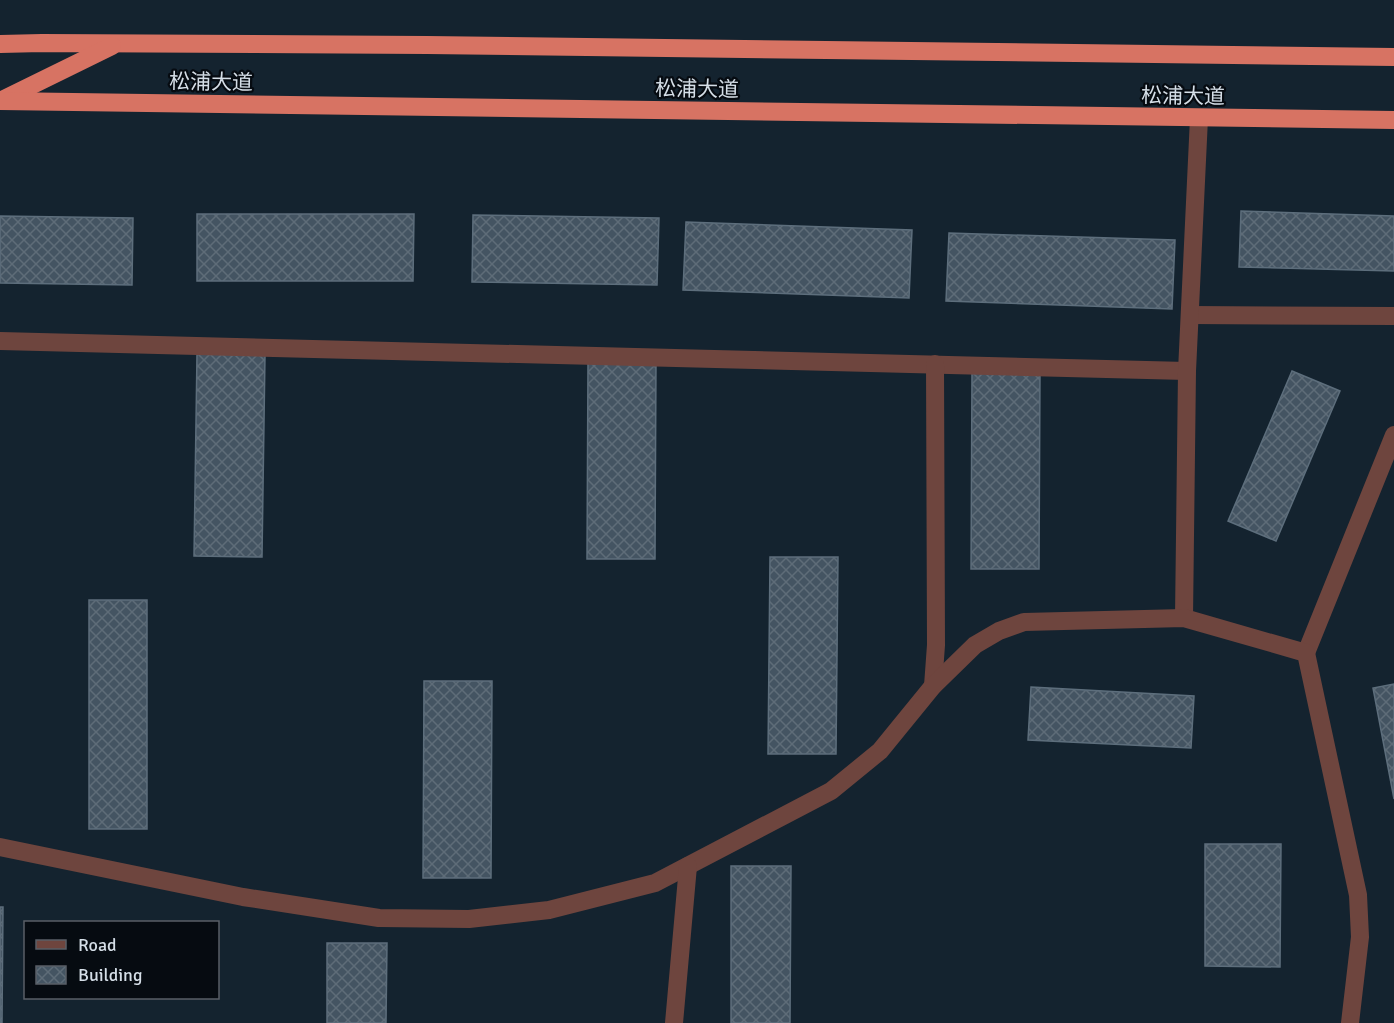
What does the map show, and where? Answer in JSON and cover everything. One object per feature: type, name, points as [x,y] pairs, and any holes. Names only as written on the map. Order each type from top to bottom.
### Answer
[{"type":"highway","name":"松浦大道","points":[[0,44],[427,45],[1394,57]]},
{"type":"highway","points":[[0,101],[116,44]]},
{"type":"highway","name":"松浦大道","points":[[0,101],[1394,120]]},
{"type":"street","points":[[1184,618],[1187,371],[1199,118]]},
{"type":"street","points":[[1190,315],[1394,316]]},
{"type":"street","points":[[0,341],[1187,371]]},
{"type":"street","points":[[933,686],[936,645],[935,364]]},
{"type":"street","points":[[1350,1023],[1360,937],[1358,895],[1306,653],[1394,435]]},
{"type":"street","points":[[0,847],[243,897],[380,918],[469,919],[549,910],[655,883],[831,791],[880,751],[933,686],[975,645],[999,631],[1024,622],[1184,618],[1306,653]]},
{"type":"street","points":[[674,1023],[688,866]]},
{"type":"building","points":[[1241,211],[1394,216],[1394,271],[1239,267]]},
{"type":"building","points":[[197,214],[414,214],[413,281],[197,281]]},
{"type":"building","points":[[473,215],[659,218],[657,285],[472,282]]},
{"type":"building","points":[[0,216],[133,218],[132,285],[0,283]]},
{"type":"building","points":[[686,222],[912,230],[909,298],[683,290]]},
{"type":"building","points":[[949,233],[1175,240],[1172,309],[946,301]]},
{"type":"building","points":[[197,354],[265,355],[262,557],[194,556]]},
{"type":"building","points":[[588,362],[656,363],[655,559],[587,559]]},
{"type":"building","points":[[1292,371],[1340,391],[1276,541],[1228,521]]},
{"type":"building","points":[[972,372],[1040,372],[1039,569],[971,569]]},
{"type":"building","points":[[770,557],[838,557],[836,754],[768,754]]},
{"type":"building","points":[[89,600],[147,600],[147,829],[89,829]]},
{"type":"building","points":[[424,681],[492,681],[491,878],[423,878]]},
{"type":"building","points":[[1394,684],[1394,799],[1373,688]]},
{"type":"building","points":[[1031,687],[1194,696],[1191,748],[1028,740]]},
{"type":"building","points":[[1205,844],[1281,844],[1280,967],[1205,966]]},
{"type":"building","points":[[731,866],[791,866],[790,1023],[731,1023]]},
{"type":"building","points":[[0,907],[3,907],[2,1023],[0,1023]]},
{"type":"building","points":[[327,943],[387,943],[386,1023],[327,1023]]}]
